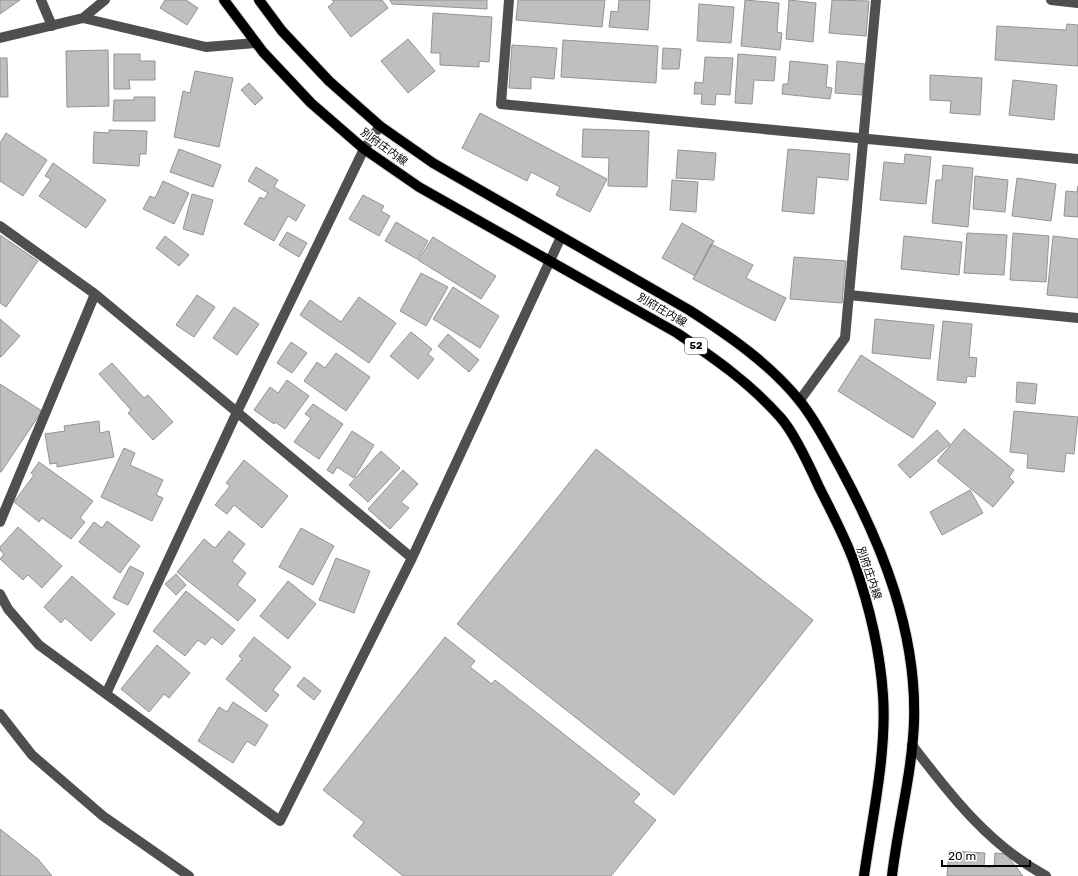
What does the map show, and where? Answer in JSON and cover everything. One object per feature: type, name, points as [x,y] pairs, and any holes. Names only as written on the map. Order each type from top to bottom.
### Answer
[{"type":"main road","name":"別府庄内線","points":[[224,0],[256,43],[311,103],[364,149],[419,187],[677,333],[714,358],[750,387],[781,418],[809,466],[854,562],[868,608],[878,652],[883,696],[883,742],[864,876]]},
{"type":"main road","name":"別府庄内線","points":[[258,0],[282,31],[329,81],[380,126],[433,164],[689,310],[729,336],[767,368],[800,400],[831,450],[859,501],[887,565],[907,637],[914,695],[912,745],[909,780],[892,876]]},
{"type":"street","points":[[41,0],[52,26]]},
{"type":"street","points":[[0,38],[83,18],[105,0]]},
{"type":"street","points":[[509,0],[501,104],[1078,159]]},
{"type":"street","points":[[800,400],[845,338],[876,0]]},
{"type":"street","points":[[1051,0],[1078,2]]},
{"type":"street","points":[[83,18],[206,47],[256,43]]},
{"type":"street","points":[[106,694],[237,412],[364,149],[380,126]]},
{"type":"street","points":[[0,226],[95,294],[412,558]]},
{"type":"street","points":[[0,594],[8,609],[39,645],[280,821],[412,558],[561,237]]},
{"type":"street","points":[[0,522],[95,294]]},
{"type":"street","points":[[849,295],[1078,318]]},
{"type":"street","points":[[0,714],[32,755],[91,806],[189,876]]},
{"type":"street","points":[[912,745],[939,780],[982,829],[1006,851],[1046,876]]},
{"type":"building","points":[[0,0],[20,0],[0,14]]},
{"type":"building","points":[[165,0],[186,0],[198,8],[187,25],[160,8]]},
{"type":"building","points":[[332,0],[382,0],[388,8],[351,37],[328,7],[334,2]]},
{"type":"building","points":[[390,0],[487,0],[487,9],[392,4]]},
{"type":"building","points":[[518,0],[605,0],[602,27],[516,20]]},
{"type":"building","points":[[619,0],[650,0],[648,30],[609,27],[611,11],[618,12]]},
{"type":"building","points":[[745,0],[779,3],[777,32],[782,33],[780,50],[741,46]]},
{"type":"building","points":[[789,0],[816,3],[813,42],[786,39]]},
{"type":"building","points":[[832,0],[869,1],[866,36],[829,33]]},
{"type":"building","points":[[699,4],[734,7],[731,43],[697,41]]},
{"type":"building","points":[[433,13],[492,17],[489,62],[479,61],[479,67],[440,65],[440,53],[431,53]]},
{"type":"building","points":[[1067,24],[1078,25],[1078,66],[995,60],[997,26],[1066,30]]},
{"type":"building","points":[[408,39],[435,71],[408,93],[381,61]]},
{"type":"building","points":[[563,40],[658,46],[656,83],[561,77]]},
{"type":"building","points":[[512,45],[557,48],[554,79],[531,77],[531,89],[509,88]]},
{"type":"building","points":[[663,48],[681,49],[679,69],[662,69]]},
{"type":"building","points":[[108,50],[109,106],[67,107],[66,51]]},
{"type":"building","points":[[114,54],[140,54],[140,61],[155,61],[155,80],[129,80],[130,89],[114,89]]},
{"type":"building","points":[[738,54],[776,57],[774,81],[754,80],[752,104],[735,103]]},
{"type":"building","points":[[705,57],[733,58],[730,95],[716,94],[715,105],[701,104],[702,94],[694,94],[695,82],[703,83]]},
{"type":"building","points":[[0,58],[7,58],[8,97],[0,97]]},
{"type":"building","points":[[790,61],[828,65],[826,87],[832,88],[830,99],[782,94],[783,84],[788,84]]},
{"type":"building","points":[[837,61],[865,64],[862,95],[835,93]]},
{"type":"building","points":[[195,71],[233,78],[219,147],[174,137],[183,91],[190,93]]},
{"type":"building","points":[[930,75],[982,78],[980,115],[950,113],[951,101],[930,100]]},
{"type":"building","points":[[1013,80],[1057,85],[1054,120],[1009,115]]},
{"type":"building","points":[[249,83],[263,98],[255,105],[241,90]]},
{"type":"building","points":[[134,97],[155,97],[155,121],[113,121],[114,100],[134,100]]},
{"type":"building","points":[[480,113],[607,179],[590,212],[556,195],[560,187],[531,172],[527,181],[462,148]]},
{"type":"building","points":[[583,129],[649,131],[647,187],[608,186],[609,158],[582,157]]},
{"type":"building","points":[[109,130],[147,131],[146,154],[140,154],[139,166],[93,163],[94,132],[109,133]]},
{"type":"building","points":[[6,133],[47,160],[23,196],[0,181],[0,143]]},
{"type":"building","points":[[179,149],[221,165],[213,187],[170,172]]},
{"type":"building","points":[[788,149],[850,154],[848,180],[817,177],[814,214],[782,211]]},
{"type":"building","points":[[678,150],[716,153],[714,180],[676,178]]},
{"type":"building","points":[[905,154],[931,157],[926,204],[880,200],[884,162],[904,164]]},
{"type":"building","points":[[53,163],[106,200],[86,228],[39,196],[51,179],[45,176]]},
{"type":"building","points":[[943,165],[973,168],[968,227],[932,223],[936,180],[942,180]]},
{"type":"building","points":[[256,167],[278,180],[274,187],[305,205],[296,221],[288,216],[274,241],[244,224],[260,197],[264,199],[268,193],[248,181]]},
{"type":"building","points":[[975,176],[1008,180],[1005,212],[973,209]]},
{"type":"building","points":[[1017,178],[1056,184],[1051,221],[1012,216]]},
{"type":"building","points":[[672,180],[698,182],[696,212],[670,210]]},
{"type":"building","points":[[163,181],[189,193],[174,224],[143,209],[150,196],[155,198]]},
{"type":"building","points":[[1078,186],[1078,217],[1064,216],[1066,191],[1077,192]]},
{"type":"building","points":[[192,194],[213,200],[203,235],[183,229]]},
{"type":"building","points":[[363,195],[384,206],[381,211],[390,216],[379,236],[349,219]]},
{"type":"building","points":[[396,222],[428,241],[417,259],[385,241]]},
{"type":"building","points":[[682,223],[714,241],[695,276],[662,258]]},
{"type":"building","points":[[287,232],[307,243],[299,257],[279,245]]},
{"type":"building","points":[[967,233],[1007,235],[1004,275],[964,273]]},
{"type":"building","points":[[1013,233],[1049,236],[1046,282],[1010,280]]},
{"type":"building","points":[[0,235],[38,261],[6,307],[0,303]]},
{"type":"building","points":[[165,236],[189,255],[179,266],[156,248]]},
{"type":"building","points":[[904,236],[962,242],[959,275],[901,269]]},
{"type":"building","points":[[1053,236],[1078,239],[1078,298],[1047,295]]},
{"type":"building","points":[[433,237],[496,276],[481,299],[418,260]]},
{"type":"building","points":[[711,244],[753,265],[746,278],[786,298],[775,321],[693,279]]},
{"type":"building","points":[[794,257],[846,261],[842,303],[790,299]]},
{"type":"building","points":[[421,273],[448,287],[426,326],[400,311]]},
{"type":"building","points":[[453,287],[499,316],[480,348],[433,319]]},
{"type":"building","points":[[197,295],[215,307],[194,337],[176,325]]},
{"type":"building","points":[[359,297],[396,323],[369,363],[300,315],[310,300],[341,322]]},
{"type":"building","points":[[234,307],[259,324],[237,355],[213,338]]},
{"type":"building","points":[[0,319],[20,336],[1,357],[0,357]]},
{"type":"building","points":[[875,319],[934,325],[930,359],[872,353]]},
{"type":"building","points":[[943,321],[972,324],[969,357],[977,358],[975,377],[967,376],[966,383],[937,380]]},
{"type":"building","points":[[411,332],[432,349],[428,354],[434,359],[418,379],[390,356]]},
{"type":"building","points":[[448,334],[479,360],[469,372],[438,346]]},
{"type":"building","points":[[291,342],[307,353],[292,373],[277,363]]},
{"type":"building","points":[[336,353],[370,377],[346,411],[304,381],[317,362],[325,368]]},
{"type":"building","points":[[861,355],[936,403],[913,438],[838,391]]},
{"type":"building","points":[[112,363],[144,398],[148,395],[173,422],[153,440],[128,413],[131,410],[99,374]]},
{"type":"building","points":[[287,380],[309,396],[285,429],[275,422],[274,424],[254,410],[270,387],[278,393]]},
{"type":"building","points":[[1017,382],[1037,384],[1035,404],[1016,402]]},
{"type":"building","points":[[0,384],[42,411],[1,472],[0,472]]},
{"type":"building","points":[[313,404],[343,424],[319,459],[294,442],[311,418],[305,414]]},
{"type":"building","points":[[1014,411],[1078,417],[1074,454],[1066,453],[1064,472],[1027,468],[1028,454],[1010,452]]},
{"type":"building","points":[[99,421],[100,433],[109,431],[114,457],[57,467],[57,463],[50,464],[45,434],[65,431],[64,426]]},
{"type":"building","points":[[964,429],[1014,470],[1009,477],[1014,482],[993,507],[937,461]]},
{"type":"building","points":[[937,430],[950,444],[910,478],[898,465]]},
{"type":"building","points":[[352,431],[374,445],[354,478],[337,467],[333,474],[327,470]]},
{"type":"building","points":[[124,448],[135,453],[130,465],[163,480],[156,495],[163,498],[152,521],[101,497]]},
{"type":"building","points":[[596,449],[813,620],[674,795],[457,624]]},
{"type":"building","points":[[381,451],[400,468],[368,502],[349,485]]},
{"type":"building","points":[[244,460],[288,496],[262,528],[234,505],[227,514],[215,505],[230,486],[226,483]]},
{"type":"building","points":[[39,462],[93,501],[80,518],[85,522],[71,539],[42,518],[39,522],[14,502],[34,475],[31,473]]},
{"type":"building","points":[[403,470],[418,484],[401,502],[409,508],[390,529],[368,509]]},
{"type":"building","points":[[970,490],[983,513],[942,535],[930,512]]},
{"type":"building","points":[[107,521],[140,546],[120,573],[79,542],[94,522],[102,528]]},
{"type":"building","points":[[18,527],[62,566],[42,588],[28,575],[23,580],[0,559],[4,554],[0,550],[0,547]]},
{"type":"building","points":[[301,528],[334,546],[313,585],[279,567]]},
{"type":"building","points":[[229,531],[245,544],[232,561],[246,573],[237,585],[256,600],[238,621],[177,572],[204,539],[215,548]]},
{"type":"building","points":[[336,558],[370,571],[354,613],[319,600]]},
{"type":"building","points":[[130,566],[144,573],[128,605],[113,598]]},
{"type":"building","points":[[176,574],[186,585],[176,595],[165,584]]},
{"type":"building","points":[[72,576],[115,614],[91,641],[65,618],[61,623],[44,607]]},
{"type":"building","points":[[288,581],[316,604],[288,639],[260,616]]},
{"type":"building","points":[[186,591],[235,630],[222,645],[212,637],[205,645],[198,640],[185,656],[153,631]]},
{"type":"building","points":[[254,637],[291,667],[273,690],[279,695],[266,712],[226,679],[242,659],[239,656]]},
{"type":"building","points":[[445,637],[475,661],[470,667],[492,684],[495,680],[640,794],[633,802],[656,820],[611,876],[403,876],[353,836],[364,822],[323,790]]},
{"type":"building","points":[[157,645],[190,673],[169,698],[164,694],[149,712],[121,689]]},
{"type":"building","points":[[304,677],[321,691],[314,700],[297,686]]},
{"type":"building","points":[[233,702],[268,725],[255,746],[247,741],[233,763],[198,741],[219,707],[227,712]]},
{"type":"building","points":[[0,829],[38,859],[52,876],[0,876]]},
{"type":"building","points":[[949,851],[985,853],[984,867],[994,867],[995,853],[1006,854],[1023,876],[947,876]]}]
